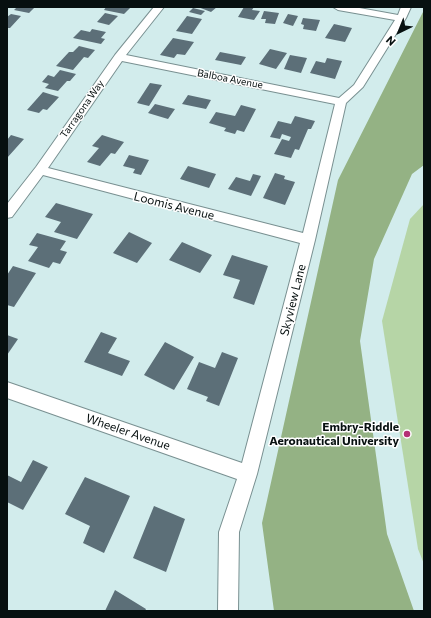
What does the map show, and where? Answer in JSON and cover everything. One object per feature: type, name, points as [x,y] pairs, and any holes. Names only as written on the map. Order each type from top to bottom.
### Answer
[{"type":"street","name":"Tarragona Way","points":[[7,213],[40,170],[119,57],[159,7]]},
{"type":"street","points":[[338,7],[404,12],[358,87],[341,102]]},
{"type":"street","name":"Balboa Avenue","points":[[119,57],[341,102]]},
{"type":"street","name":"Skyview Lane","points":[[228,611],[229,532],[248,474],[308,240],[341,102]]},
{"type":"street","name":"Loomis Avenue","points":[[40,170],[308,240]]},
{"type":"street","name":"Wheeler Avenue","points":[[7,390],[248,474]]},
{"type":"green space","points":[[424,10],[424,165],[412,174],[374,259],[360,341],[387,534],[414,611],[274,611],[262,523],[338,180]]},
{"type":"green space","name":"Embry-Riddle Aeronautical University","points":[[424,204],[424,564],[418,549],[382,321],[410,219]]},
{"type":"building","points":[[17,7],[35,7],[29,13],[14,10]]},
{"type":"building","points":[[106,7],[131,7],[124,14],[104,10]]},
{"type":"building","points":[[198,7],[217,7],[211,12]]},
{"type":"building","points":[[244,7],[254,7],[252,10],[260,11],[254,20],[238,17]]},
{"type":"building","points":[[193,8],[205,11],[201,15],[189,12]]},
{"type":"building","points":[[264,11],[279,13],[275,24],[265,23],[266,19],[261,19]]},
{"type":"building","points":[[105,13],[118,16],[109,25],[97,22]]},
{"type":"building","points":[[11,14],[21,16],[10,28],[7,28],[7,17]]},
{"type":"building","points":[[288,14],[298,16],[293,26],[283,23]]},
{"type":"building","points":[[187,16],[202,19],[192,34],[176,31]]},
{"type":"building","points":[[303,18],[320,20],[316,31],[303,29],[304,25],[301,24]]},
{"type":"building","points":[[334,24],[352,28],[345,42],[325,38]]},
{"type":"building","points":[[92,29],[106,32],[101,38],[105,39],[101,44],[73,38],[81,30],[90,32]]},
{"type":"building","points":[[173,38],[194,42],[185,55],[177,54],[174,58],[160,55]]},
{"type":"building","points":[[79,46],[95,50],[88,58],[84,57],[73,70],[56,66],[69,52],[73,52]]},
{"type":"building","points":[[270,49],[287,53],[276,69],[259,64]]},
{"type":"building","points":[[220,52],[246,57],[241,65],[215,60]]},
{"type":"building","points":[[290,55],[307,58],[301,73],[284,69]]},
{"type":"building","points":[[327,58],[342,61],[335,79],[310,73],[316,61],[325,63]]},
{"type":"building","points":[[60,70],[76,74],[58,91],[45,88],[49,84],[42,82],[48,75],[54,77]]},
{"type":"building","points":[[150,83],[162,85],[149,106],[137,103]]},
{"type":"building","points":[[43,92],[59,97],[47,110],[43,109],[39,113],[27,110]]},
{"type":"building","points":[[188,95],[211,100],[206,109],[182,104]]},
{"type":"building","points":[[155,104],[175,109],[168,119],[148,113]]},
{"type":"building","points":[[241,105],[256,109],[244,132],[237,130],[235,134],[224,131],[226,128],[209,123],[216,112],[235,116]]},
{"type":"building","points":[[295,116],[315,121],[311,129],[308,129],[299,150],[295,149],[291,158],[274,154],[282,139],[289,141],[291,137],[282,134],[280,139],[270,137],[278,121],[291,124]]},
{"type":"building","points":[[11,135],[24,139],[7,158],[7,140]]},
{"type":"building","points":[[102,135],[124,142],[115,154],[111,153],[100,166],[87,162],[99,148],[92,146]]},
{"type":"building","points":[[129,155],[149,160],[141,175],[133,173],[135,169],[123,166]]},
{"type":"building","points":[[188,166],[216,174],[209,188],[180,179]]},
{"type":"building","points":[[275,173],[285,176],[284,179],[295,182],[285,205],[263,198]]},
{"type":"building","points":[[253,174],[261,176],[251,196],[228,189],[236,177],[250,181]]},
{"type":"building","points":[[56,203],[93,214],[77,239],[54,232],[61,222],[45,217]]},
{"type":"building","points":[[129,232],[152,243],[137,263],[113,253]]},
{"type":"building","points":[[37,233],[66,241],[60,250],[67,252],[60,264],[53,262],[49,268],[28,261],[38,247],[29,245]]},
{"type":"building","points":[[182,242],[212,255],[200,273],[169,260]]},
{"type":"building","points":[[232,255],[268,266],[254,305],[233,298],[240,280],[223,275]]},
{"type":"building","points":[[13,266],[36,273],[14,307],[7,305],[7,275]]},
{"type":"building","points":[[101,332],[117,338],[108,353],[130,361],[122,376],[84,362]]},
{"type":"building","points":[[7,335],[18,339],[7,355]]},
{"type":"building","points":[[165,342],[194,357],[174,390],[144,375]]},
{"type":"building","points":[[222,352],[238,358],[219,406],[206,401],[208,397],[187,389],[199,362],[215,368]]},
{"type":"building","points":[[33,460],[48,467],[23,510],[7,502],[7,475],[21,482]]},
{"type":"building","points":[[85,477],[130,496],[104,553],[83,543],[90,526],[65,514]]},
{"type":"building","points":[[154,506],[185,519],[166,572],[133,558]]},
{"type":"building","points":[[115,590],[146,609],[145,611],[105,611]]},
{"type":"place","name":"Embry-Riddle Aeronautical University","points":[[407,434]]}]
